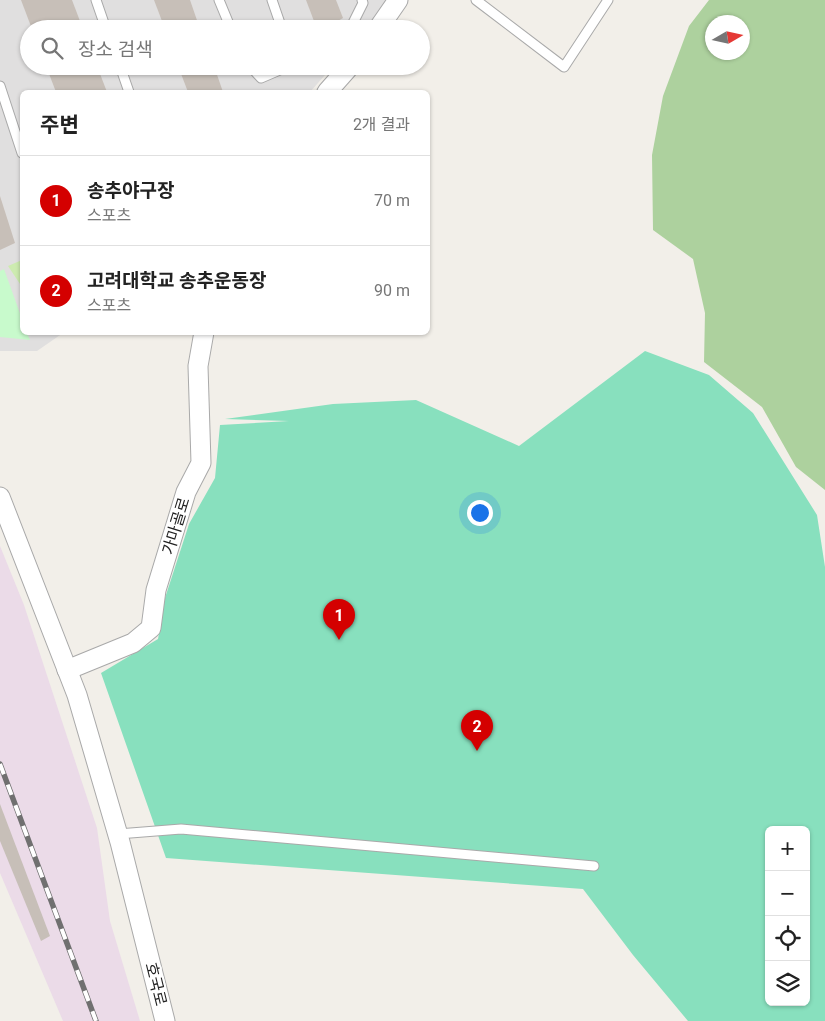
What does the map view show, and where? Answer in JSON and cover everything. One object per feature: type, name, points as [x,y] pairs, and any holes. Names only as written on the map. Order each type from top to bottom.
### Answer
[{"type":"street","points":[[384,20],[398,0]]},
{"type":"street","points":[[330,90],[342,75]]},
{"type":"street","name":"가마골로","points":[[68,670],[133,643],[152,628],[156,590],[186,492],[201,463],[198,366],[203,335]]},
{"type":"street","points":[[0,497],[77,695],[118,834]]},
{"type":"street","name":"호국로","points":[[118,834],[165,1021]]},
{"type":"lane","points":[[96,0],[103,20]]},
{"type":"lane","points":[[219,0],[227,20]]},
{"type":"lane","points":[[272,0],[279,20]]},
{"type":"lane","points":[[355,20],[363,4],[362,0]]},
{"type":"lane","points":[[476,0],[564,67],[608,0]]},
{"type":"lane","points":[[123,75],[128,90]]},
{"type":"lane","points":[[0,86],[20,147]]},
{"type":"lane","points":[[118,834],[181,829],[594,866]]},
{"type":"shaded area","points":[[0,0],[389,0],[375,20],[20,20],[20,75],[325,75],[312,90],[20,90],[20,335],[60,335],[37,351],[0,351]]},
{"type":"shaded area","points":[[0,546],[24,605],[97,828],[110,921],[140,1021],[63,1021],[0,873]]},
{"type":"green space","points":[[709,0],[825,0],[825,490],[796,467],[762,407],[704,362],[705,313],[693,259],[653,230],[652,155],[663,96],[689,26]]},
{"type":"green space","points":[[20,261],[20,284],[8,266]]},
{"type":"green space","points":[[4,269],[20,313],[20,335],[28,335],[30,340],[0,337],[0,271]]},
{"type":"green space","points":[[645,351],[709,375],[753,413],[817,515],[825,567],[825,1021],[688,1021],[633,955],[583,889],[166,858],[101,673],[158,639],[165,598],[189,524],[215,478],[220,425],[289,421],[225,419],[333,404],[416,400],[519,446]]},
{"type":"building","points":[[21,0],[72,0],[80,20],[29,20]]},
{"type":"building","points":[[154,0],[190,0],[197,20],[162,20]]},
{"type":"building","points":[[306,0],[336,0],[343,18],[340,20],[314,20]]},
{"type":"building","points":[[49,75],[100,75],[106,90],[55,90]]},
{"type":"building","points":[[181,75],[217,75],[222,90],[187,90]]},
{"type":"building","points":[[0,196],[15,243],[0,250]]},
{"type":"building","points":[[0,804],[50,936],[41,941],[0,841]]},
{"type":"railway","points":[[0,764],[96,1021]]},
{"type":"place","name":"송추야구장","points":[[339,640]]},
{"type":"place","name":"고려대학교 송추운동장","points":[[477,751]]}]
